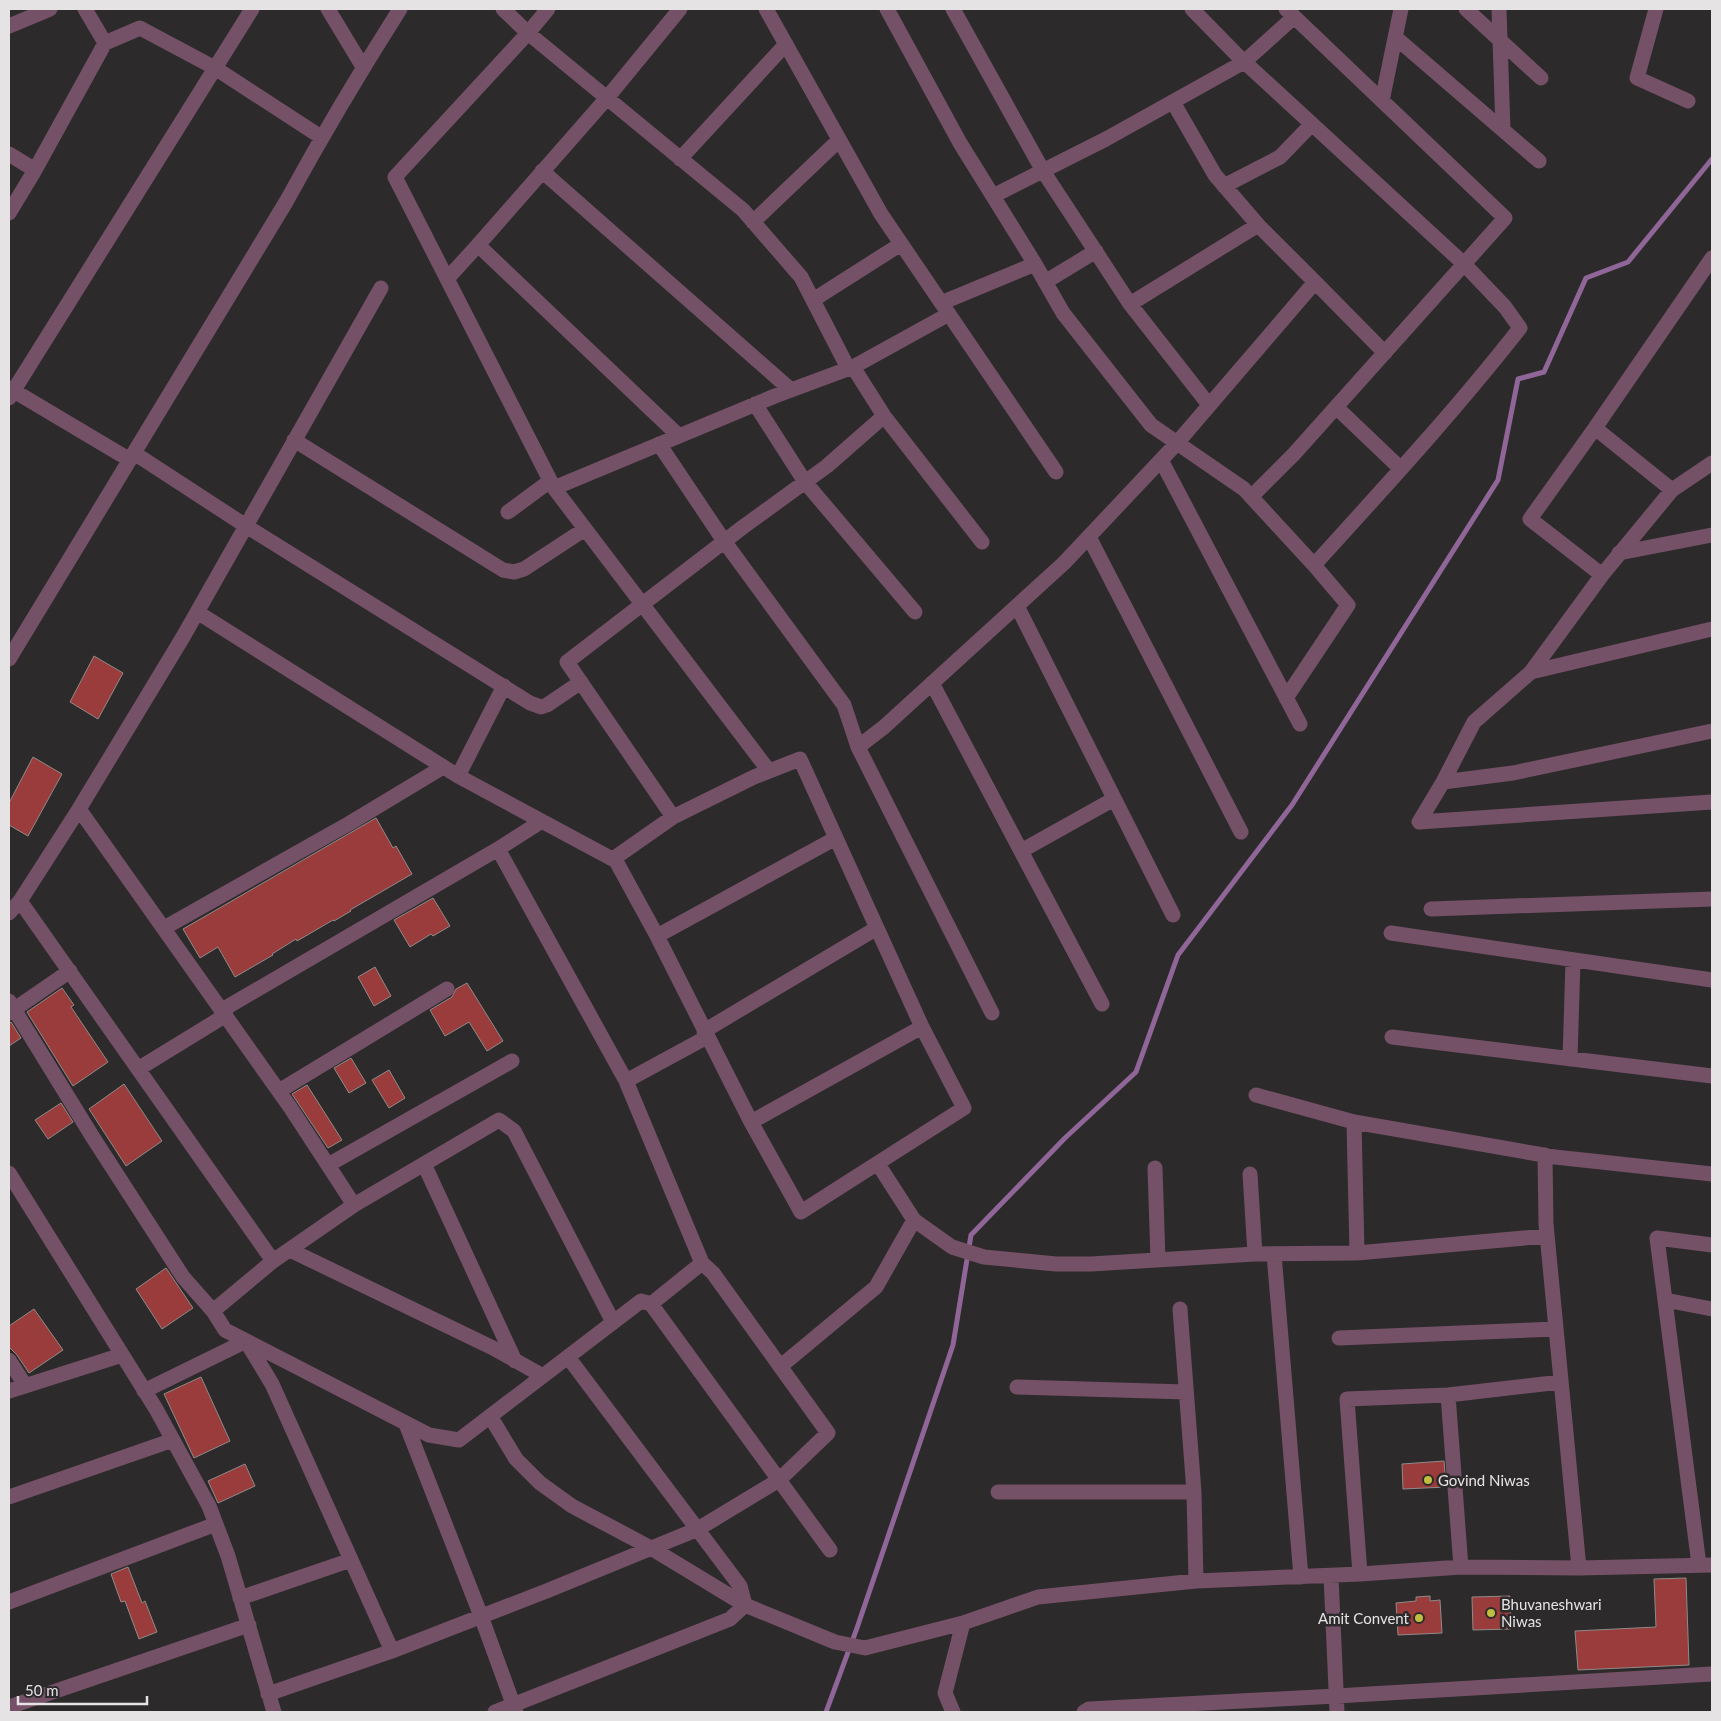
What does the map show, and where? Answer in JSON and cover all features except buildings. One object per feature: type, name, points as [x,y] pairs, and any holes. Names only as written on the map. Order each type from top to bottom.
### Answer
[{"type":"street","points":[[9,26],[50,9]]},
{"type":"street","points":[[86,9],[105,43]]},
{"type":"street","points":[[252,9],[10,392],[132,457],[530,703],[541,707],[551,703],[581,682]]},
{"type":"street","points":[[328,9],[363,67]]},
{"type":"street","points":[[9,659],[286,202],[321,137],[363,67],[400,9]]},
{"type":"street","points":[[503,9],[528,33],[743,210],[800,277],[851,368],[884,416],[982,542]]},
{"type":"street","points":[[548,9],[395,177],[552,485],[768,771]]},
{"type":"street","points":[[447,279],[607,98],[680,9]]},
{"type":"street","points":[[766,9],[881,214],[1056,472]]},
{"type":"street","points":[[887,9],[960,143],[1063,313],[1151,425],[1244,489],[1348,605],[1286,698]]},
{"type":"street","points":[[953,9],[1043,171],[1130,304],[1209,405]]},
{"type":"street","points":[[1192,9],[1244,62],[1464,264],[1505,307],[1520,328],[1492,364],[1402,469],[1314,565]]},
{"type":"street","points":[[1382,101],[1401,9]]},
{"type":"street","points":[[1466,9],[1541,78]]},
{"type":"street","points":[[1498,9],[1501,41],[1503,130]]},
{"type":"street","points":[[1656,9],[1637,78],[1688,101]]},
{"type":"street","points":[[993,196],[1106,139],[1244,62],[1290,13],[1505,218],[1294,454],[1251,497]]},
{"type":"street","points":[[9,213],[105,43],[140,28],[215,68],[321,137]]},
{"type":"street","points":[[1395,37],[1539,161]]},
{"type":"street","points":[[680,159],[786,44]]},
{"type":"street","points":[[1173,102],[1224,186],[1258,225],[1384,353]]},
{"type":"street","points":[[1224,186],[1280,157],[1312,125]]},
{"type":"street","points":[[753,222],[840,140]]},
{"type":"street","points":[[9,154],[35,170]]},
{"type":"street","points":[[542,171],[791,390]]},
{"type":"street","points":[[1130,304],[1258,225]]},
{"type":"street","points":[[813,300],[901,244]]},
{"type":"street","points":[[478,245],[679,436]]},
{"type":"street","points":[[1045,282],[1096,251]]},
{"type":"street","points":[[1602,574],[1530,519],[1712,258]]},
{"type":"street","points":[[508,512],[552,485],[851,368],[945,309],[1035,264]]},
{"type":"street","points":[[858,747],[884,727],[1064,563],[1177,443],[1315,282]]},
{"type":"street","points":[[9,913],[20,901],[79,809],[197,612],[381,288]]},
{"type":"street","points":[[755,404],[805,482],[915,612]]},
{"type":"street","points":[[1336,407],[1402,469]]},
{"type":"street","points":[[673,817],[568,662],[724,541],[828,466],[884,416]]},
{"type":"street","points":[[1595,428],[1672,490]]},
{"type":"street","points":[[294,440],[503,570],[514,572],[524,569],[585,529]]},
{"type":"street","points":[[659,444],[724,541],[844,705],[858,747],[992,1012]]},
{"type":"street","points":[[1160,460],[1300,724]]},
{"type":"street","points":[[1712,460],[1672,490],[1602,574],[1531,672],[1474,722],[1443,782],[1419,822],[1712,802]]},
{"type":"street","points":[[1619,553],[1712,535]]},
{"type":"street","points":[[1088,537],[1241,832]]},
{"type":"street","points":[[1017,606],[1173,915]]},
{"type":"street","points":[[197,612],[458,776],[616,861],[658,936],[751,1122],[801,1212],[964,1108],[922,1027],[800,759],[768,771],[673,817],[613,859]]},
{"type":"street","points":[[1531,672],[1712,629]]},
{"type":"street","points":[[932,684],[1102,1004]]},
{"type":"street","points":[[458,776],[504,686]]},
{"type":"street","points":[[1443,782],[1513,773],[1712,732]]},
{"type":"street","points":[[164,928],[350,823],[443,766]]},
{"type":"street","points":[[1021,852],[1114,799]]},
{"type":"street","points":[[79,809],[224,1012],[354,1204]]},
{"type":"street","points":[[138,1069],[224,1012],[542,821]]},
{"type":"street","points":[[658,936],[836,838]]},
{"type":"street","points":[[268,1694],[392,1651],[698,1529],[779,1480],[828,1433],[713,1273],[702,1264],[626,1081],[498,849]]},
{"type":"street","points":[[1431,909],[1712,899]]},
{"type":"street","points":[[20,901],[273,1261]]},
{"type":"street","points":[[626,1081],[706,1034],[877,928]]},
{"type":"street","points":[[1391,933],[1712,980]]},
{"type":"street","points":[[1570,1059],[1573,961]]},
{"type":"street","points":[[70,971],[10,1008],[183,1277],[213,1311],[225,1330],[429,1435],[459,1440],[640,1301],[651,1304],[830,1550]]},
{"type":"street","points":[[279,1091],[447,988]]},
{"type":"street","points":[[751,1122],[922,1027]]},
{"type":"street","points":[[1392,1037],[1712,1076]]},
{"type":"street","points":[[328,1165],[512,1060]]},
{"type":"street","points":[[1256,1095],[1354,1122],[1545,1155],[1712,1174]]},
{"type":"street","points":[[213,1311],[273,1261],[354,1204],[499,1120],[514,1131],[613,1322]]},
{"type":"street","points":[[1354,1122],[1357,1253]]},
{"type":"street","points":[[1545,1155],[1547,1236],[1579,1568]]},
{"type":"street","points":[[424,1164],[515,1360]]},
{"type":"street","points":[[878,1164],[914,1220],[952,1247],[984,1257],[1056,1264],[1091,1264],[1256,1254],[1357,1253],[1547,1236]]},
{"type":"street","points":[[1155,1168],[1158,1260]]},
{"type":"street","points":[[9,1173],[144,1391],[209,1506],[228,1556],[274,1712]]},
{"type":"street","points":[[1250,1174],[1256,1254]]},
{"type":"street","points":[[781,1366],[876,1287],[914,1220]]},
{"type":"street","points":[[490,1416],[516,1459],[540,1483],[572,1506],[651,1548],[745,1605],[835,1642],[865,1648],[962,1623],[1038,1597],[1196,1581],[1331,1576],[1461,1567],[1579,1568],[1706,1565],[1656,1238],[1712,1245]]},
{"type":"street","points":[[290,1250],[493,1348],[543,1376]]},
{"type":"street","points":[[1274,1254],[1301,1577]]},
{"type":"street","points":[[651,1304],[702,1264]]},
{"type":"street","points":[[1665,1300],[1712,1309]]},
{"type":"street","points":[[1180,1309],[1194,1492],[1196,1581]]},
{"type":"street","points":[[1340,1338],[1556,1329]]},
{"type":"street","points":[[144,1391],[246,1341]]},
{"type":"street","points":[[246,1341],[272,1384],[392,1651]]},
{"type":"street","points":[[9,1391],[122,1355]]},
{"type":"street","points":[[568,1357],[740,1586],[745,1605]]},
{"type":"street","points":[[9,1360],[24,1385]]},
{"type":"street","points":[[1360,1574],[1347,1399],[1448,1395],[1561,1382]]},
{"type":"street","points":[[1017,1387],[1186,1392]]},
{"type":"street","points":[[1448,1395],[1461,1567]]},
{"type":"street","points":[[406,1424],[481,1616],[514,1709]]},
{"type":"street","points":[[9,1497],[172,1440]]},
{"type":"street","points":[[998,1492],[1194,1492]]},
{"type":"street","points":[[9,1602],[216,1524]]},
{"type":"street","points":[[240,1598],[352,1560]]},
{"type":"street","points":[[1331,1576],[1337,1712]]},
{"type":"street","points":[[495,1712],[514,1709],[730,1619],[745,1605]]},
{"type":"street","points":[[953,1712],[945,1693],[962,1623]]},
{"type":"street","points":[[9,1707],[248,1625]]},
{"type":"street","points":[[1084,1712],[1089,1709],[1184,1708],[1336,1696],[1712,1674]]},
{"type":"waterway","points":[[826,1712],[857,1628],[953,1345],[971,1235],[1065,1138],[1136,1072],[1178,955],[1292,805],[1498,480],[1518,379],[1544,372],[1586,278],[1628,262],[1712,159]]},
{"type":"place","name":"Govind Niwas","points":[[1428,1480]]},
{"type":"place","name":"Bhuvaneshwari Niwas","points":[[1491,1613]]},
{"type":"place","name":"Amit Convent","points":[[1419,1618]]}]
